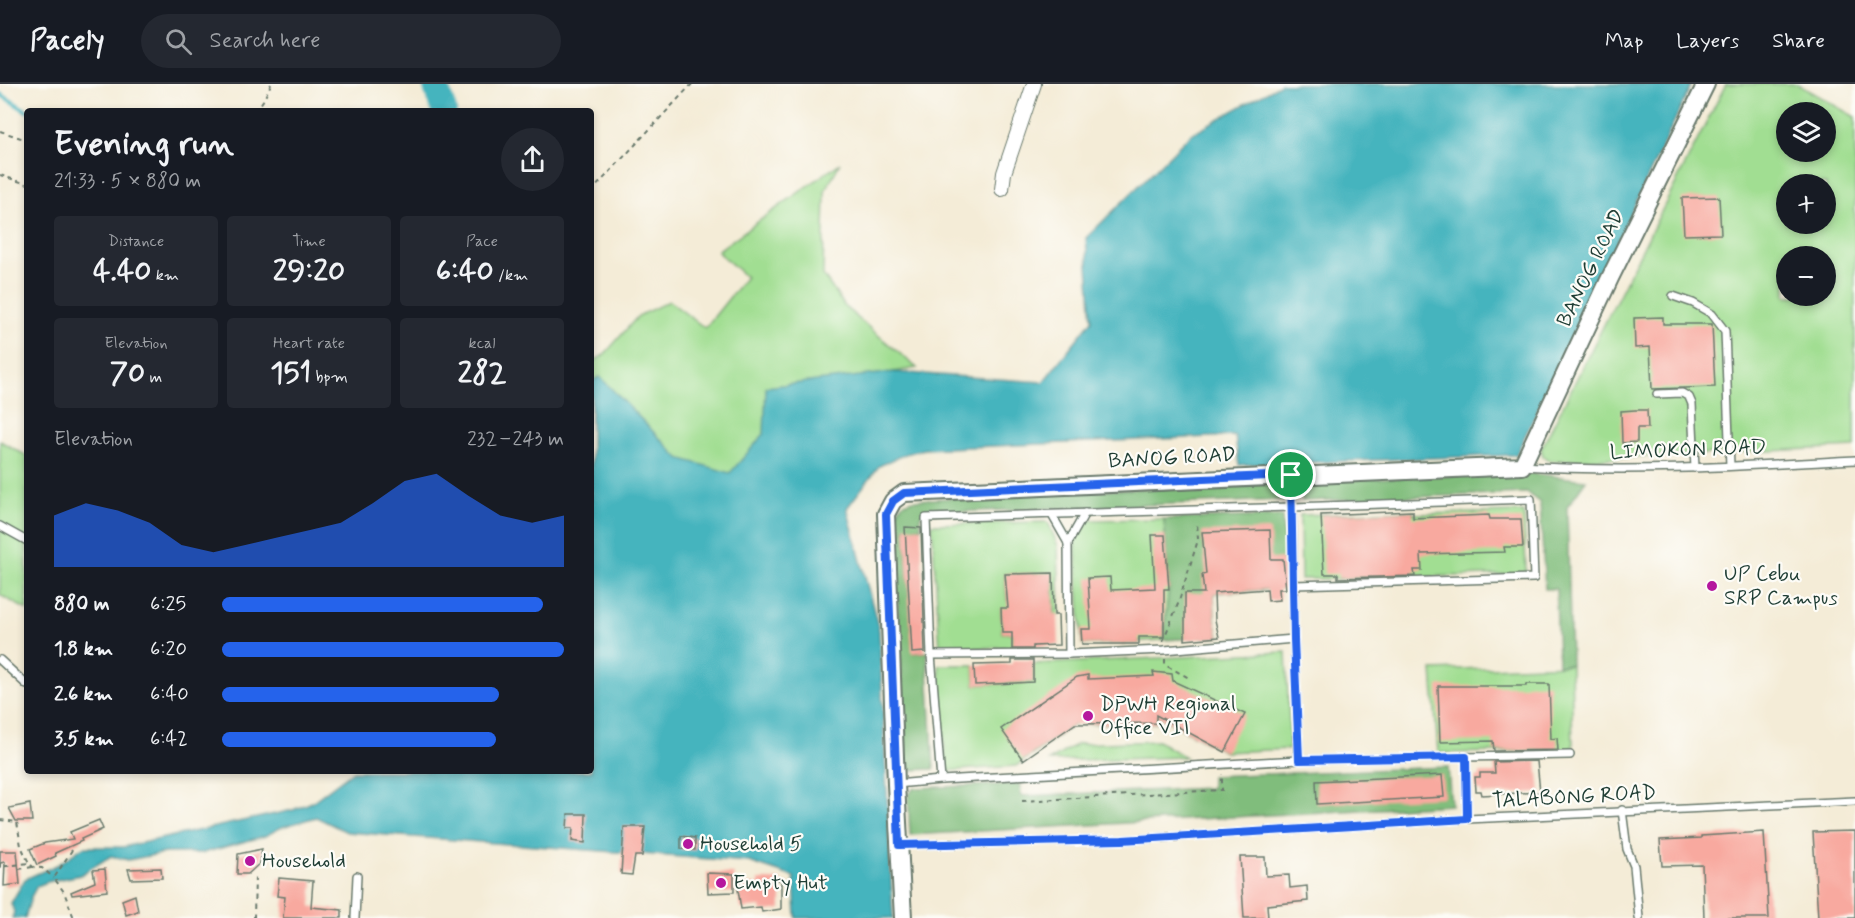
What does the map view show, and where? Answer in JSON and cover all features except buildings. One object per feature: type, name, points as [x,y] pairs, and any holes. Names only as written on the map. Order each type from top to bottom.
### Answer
[{"type":"street","points":[[1002,189],[1004,173],[1034,84]]},
{"type":"street","name":"BANOG ROAD","points":[[903,918],[886,514],[893,501],[904,493],[1522,466],[1610,278],[1706,84]]},
{"type":"lane","points":[[1673,296],[1693,303],[1712,314],[1725,331],[1730,466]]},
{"type":"lane","points":[[1657,394],[1682,393],[1689,397],[1692,404],[1695,468]]},
{"type":"lane","name":"LIMOKON ROAD","points":[[1522,466],[1579,470],[1695,468],[1855,460]]},
{"type":"lane","points":[[1291,475],[1299,760]]},
{"type":"lane","points":[[941,780],[931,655],[926,518],[1530,500],[1534,578],[1294,585]]},
{"type":"lane","points":[[1068,543],[1085,513]]},
{"type":"lane","points":[[1052,515],[1068,543],[1069,654]]},
{"type":"lane","points":[[0,526],[24,539]]},
{"type":"lane","points":[[931,655],[1069,654],[1164,650],[1294,639]]},
{"type":"lane","points":[[0,660],[24,682]]},
{"type":"lane","points":[[896,784],[1299,760],[1570,755]]},
{"type":"lane","points":[[1466,757],[1467,819]]},
{"type":"lane","name":"TALABONG ROAD","points":[[899,845],[1122,840],[1622,810],[1855,801]]},
{"type":"lane","points":[[1622,810],[1627,849],[1634,866],[1639,918]]},
{"type":"lane","points":[[355,918],[357,876]]},
{"type":"path","points":[[258,108],[271,84]]},
{"type":"path","points":[[594,189],[692,84]]},
{"type":"path","points":[[0,131],[24,139]]},
{"type":"path","points":[[0,175],[24,183]]},
{"type":"path","points":[[1191,679],[1165,665],[1163,638],[1178,604],[1198,540],[1197,509]]},
{"type":"path","points":[[1022,801],[1222,790],[1221,764]]},
{"type":"path","points":[[0,820],[17,822],[21,846],[33,867]]},
{"type":"path","points":[[54,878],[71,852]]},
{"type":"path","points":[[0,866],[29,863]]},
{"type":"path","points":[[19,869],[42,868],[54,878],[64,892],[74,918]]},
{"type":"path","points":[[254,918],[255,876]]},
{"type":"green space","points":[[1726,84],[1797,84],[1829,102],[1776,102],[1776,162],[1836,162],[1836,106],[1855,117],[1855,447],[1550,461],[1543,456],[1541,449]]},
{"type":"green space","points":[[840,163],[825,191],[823,275],[846,308],[917,368],[783,391],[753,473],[594,566],[594,361],[604,355],[638,316],[669,301],[705,328],[746,277],[717,251]]},
{"type":"green space","points":[[0,441],[24,454],[24,608],[0,595]]},
{"type":"green space","points":[[1528,473],[1586,480],[1567,507],[1571,665],[1558,665],[1556,589],[1545,589],[1540,503],[1527,493],[1302,501],[1302,481]]},
{"type":"green space","points":[[1283,482],[1284,500],[924,513],[920,516],[921,528],[905,528],[913,653],[927,652],[934,769],[907,770],[893,518],[902,504],[912,500]]},
{"type":"green space","points":[[1413,511],[1414,514],[1524,512],[1526,574],[1301,579],[1300,515]]},
{"type":"green space","points":[[1282,516],[1287,588],[1214,593],[1215,620],[1219,637],[1163,640],[1169,589],[1164,519]]},
{"type":"green space","points":[[1164,519],[1169,589],[1163,640],[1139,641],[1139,644],[1082,644],[1075,539],[1085,520]]},
{"type":"green space","points":[[1048,522],[1058,546],[1060,615],[1055,615],[1053,573],[1005,574],[1007,600],[1010,608],[1001,609],[1002,633],[1012,633],[1012,647],[940,649],[932,524]]},
{"type":"green space","points":[[1286,652],[1290,749],[1225,752],[1156,715],[1156,723],[1084,724],[1084,718],[1016,766],[946,771],[939,665],[974,665],[975,685],[1033,682],[1033,664]]},
{"type":"green space","points":[[1571,665],[1573,751],[1438,753],[1432,670]]},
{"type":"green space","points":[[1158,741],[1185,757],[1049,761],[1077,744]]},
{"type":"green space","points":[[1448,767],[1451,805],[910,835],[908,794],[915,788],[1020,784],[1021,796],[1211,788],[1211,776]]},
{"type":"water","points":[[1281,84],[1692,84],[1516,455],[1239,465],[1235,436],[924,449],[905,454],[879,466],[847,508],[879,630],[893,918],[796,918],[794,877],[749,862],[347,832],[316,817],[282,827],[265,836],[203,853],[165,853],[128,860],[111,856],[80,875],[37,886],[25,918],[12,918],[14,912],[11,903],[25,879],[59,864],[83,847],[123,847],[293,810],[312,802],[349,774],[594,774],[594,380],[600,377],[679,458],[730,473],[764,434],[766,387],[894,372],[1043,382],[1092,320],[1086,238],[1191,134]]},
{"type":"waterway","points":[[435,84],[443,108]]},
{"type":"waterway","points":[[0,94],[24,109]]},
{"type":"place","name":"UP Cebu SRP Campus","points":[[1712,586]]},
{"type":"place","name":"DPWH Regional Office VII","points":[[1088,716]]},
{"type":"place","name":"Household 5","points":[[688,844]]},
{"type":"place","name":"Household","points":[[250,861]]},
{"type":"place","name":"Empty Hut","points":[[721,883]]},
{"type":"route","points":[[1291,475],[1299,760],[1466,757],[1467,819],[1122,840],[899,845],[886,514],[893,501],[904,493],[1291,475]]}]
